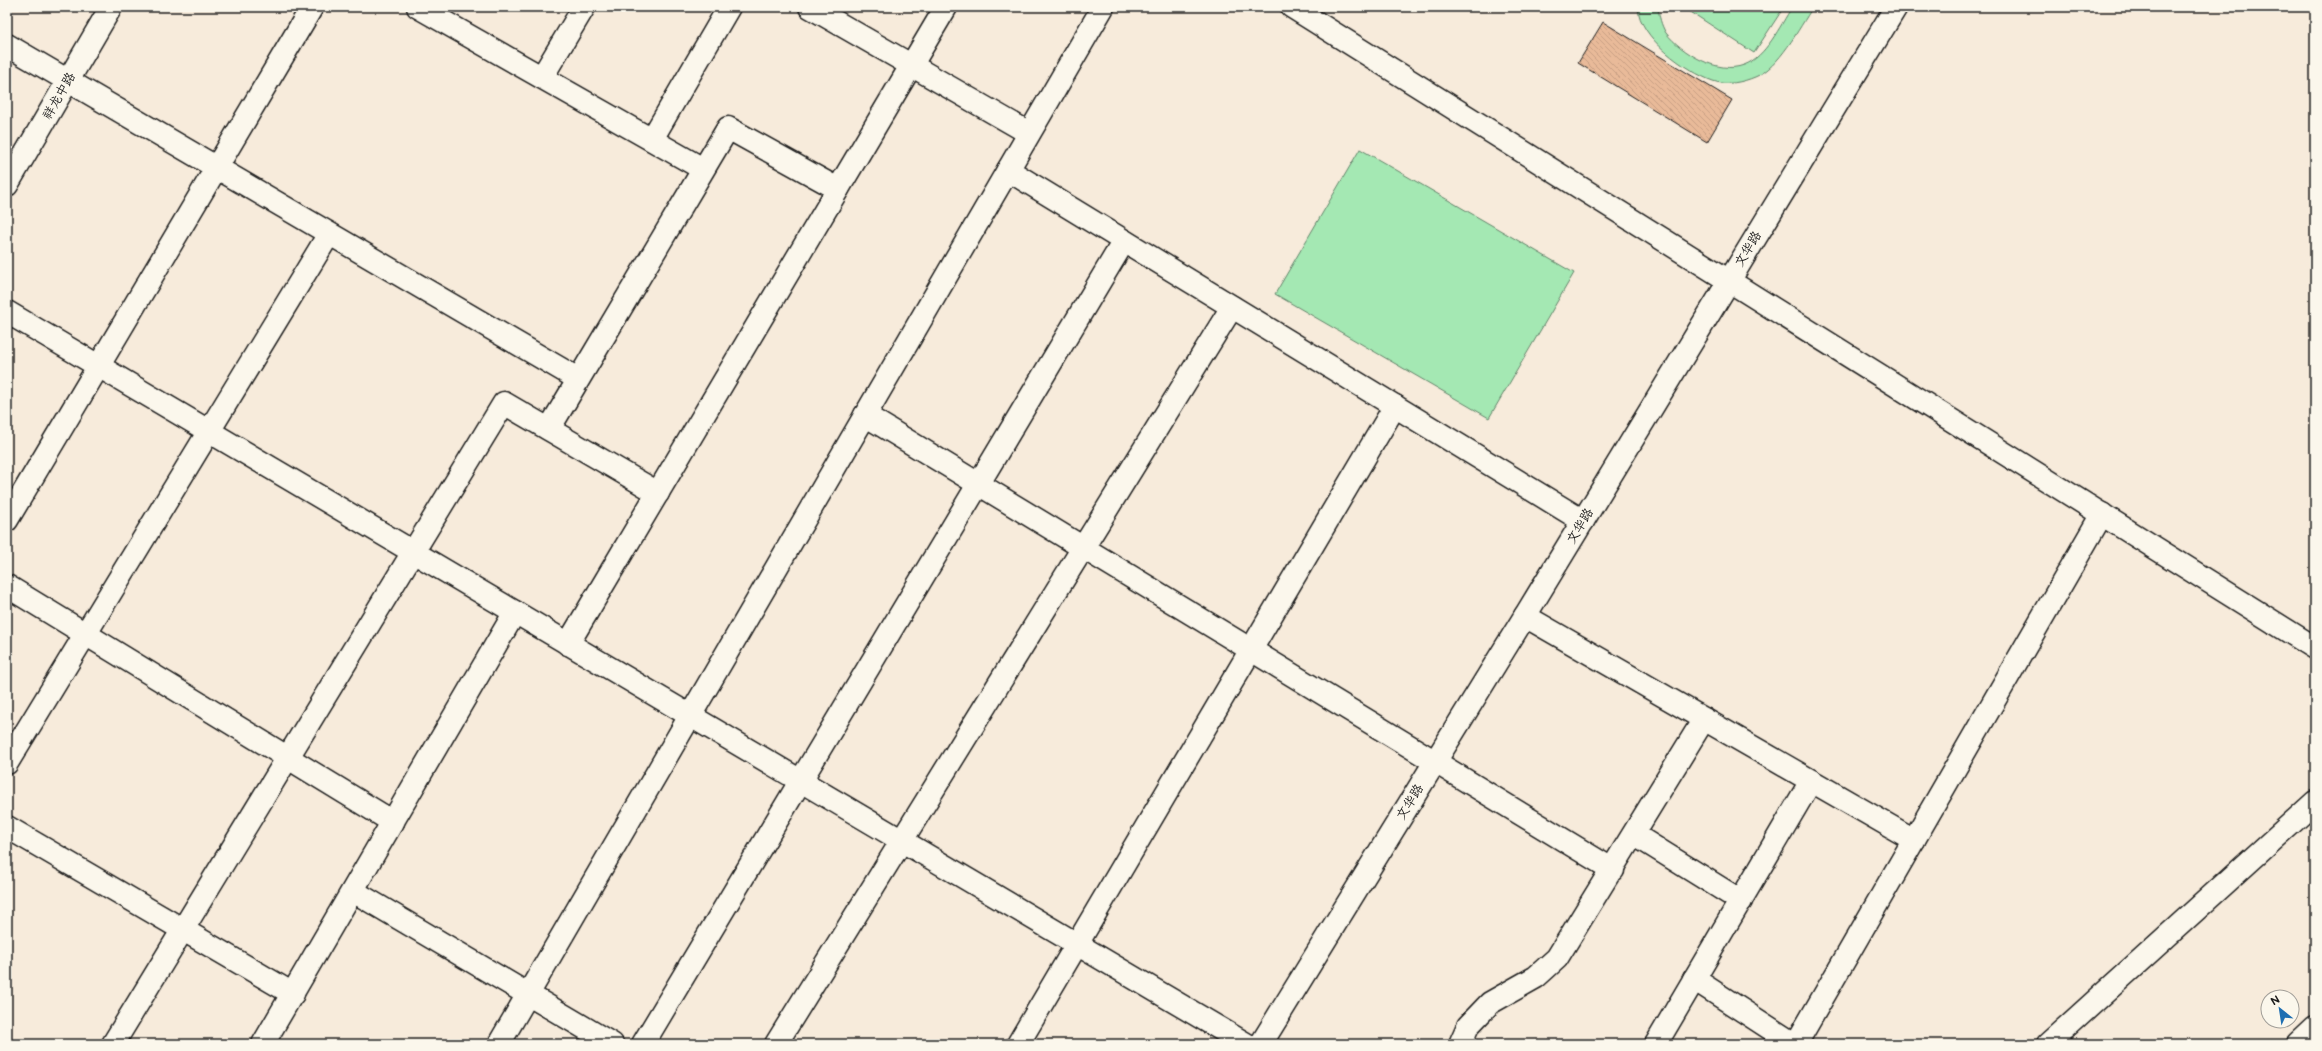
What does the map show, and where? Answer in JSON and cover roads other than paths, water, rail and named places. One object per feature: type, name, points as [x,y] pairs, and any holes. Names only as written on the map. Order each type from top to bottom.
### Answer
[{"type":"street","name":"祥龙中路","points":[[7,185],[111,7]]},
{"type":"street","points":[[7,520],[312,7]]},
{"type":"street","points":[[418,7],[443,13],[542,77],[703,169]]},
{"type":"street","points":[[542,77],[584,7]]},
{"type":"street","points":[[652,139],[729,7]]},
{"type":"street","points":[[810,7],[1029,133]]},
{"type":"street","points":[[568,644],[946,7]]},
{"type":"street","points":[[499,1044],[1103,7]]},
{"type":"street","points":[[1292,7],[2315,648]]},
{"type":"street","name":"文华路","points":[[1260,1044],[1525,616],[1896,7]]},
{"type":"street","points":[[7,45],[578,379]]},
{"type":"street","points":[[549,429],[728,128],[838,189]]},
{"type":"street","points":[[1008,170],[1583,521]]},
{"type":"street","points":[[7,763],[329,234]]},
{"type":"street","points":[[643,1044],[1124,241]]},
{"type":"street","points":[[776,1044],[1232,307]]},
{"type":"street","points":[[7,312],[1246,1044]]},
{"type":"street","points":[[113,1044],[504,403],[658,493]]},
{"type":"street","points":[[1018,1044],[1395,406]]},
{"type":"street","points":[[865,415],[1613,870]]},
{"type":"street","points":[[1694,979],[1795,1044],[2102,514]]},
{"type":"street","points":[[7,586],[393,822]]},
{"type":"street","points":[[263,1044],[515,612]]},
{"type":"street","points":[[1525,616],[1914,840]]},
{"type":"street","points":[[1460,1044],[1468,1026],[1490,1003],[1536,977],[1557,958],[1635,835],[1704,719]]},
{"type":"street","points":[[1656,1044],[1811,781]]},
{"type":"street","points":[[2048,1044],[2315,802]]},
{"type":"street","points":[[7,828],[293,994]]},
{"type":"street","points":[[1635,835],[1741,901]]},
{"type":"street","points":[[353,890],[612,1044]]},
{"type":"street","points":[[2299,1044],[2315,1029]]}]
